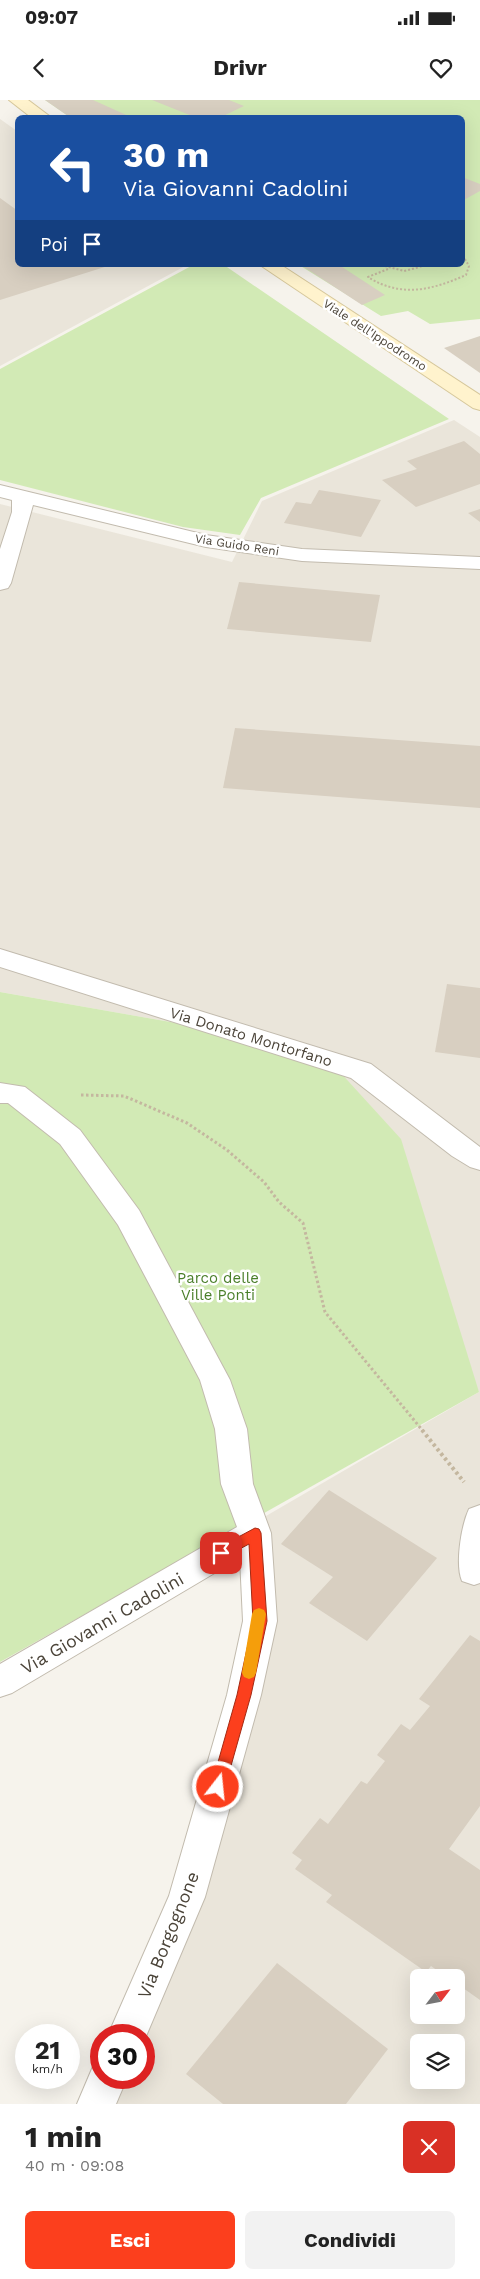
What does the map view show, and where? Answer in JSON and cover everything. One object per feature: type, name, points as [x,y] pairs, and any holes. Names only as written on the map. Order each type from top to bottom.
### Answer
[{"type":"street","points":[[17,100],[40,115]]},
{"type":"street","name":"Viale dell'Ippodromo","points":[[272,267],[480,404]]},
{"type":"street","name":"Via Guido Reni","points":[[0,491],[206,541],[292,554],[480,563]]},
{"type":"street","points":[[0,583],[22,512],[22,497]]},
{"type":"street","name":"Via Donato Montorfano","points":[[0,958],[361,1071],[462,1149],[480,1160]]},
{"type":"street","name":"Via Borgognone","points":[[7,1093],[70,1137],[129,1218],[215,1380],[232,1429],[238,1484],[255,1533],[260,1621],[244,1695],[187,1897],[131,2024]]},
{"type":"street","points":[[474,1571],[480,1519]]},
{"type":"street","name":"Via Giovanni Cadolini","points":[[0,1682],[255,1533]]},
{"type":"street","points":[[96,2104],[103,2089]]},
{"type":"path","points":[[422,267],[414,270],[388,269],[368,277],[385,287],[413,291],[453,282],[466,275],[469,266],[465,259]]},
{"type":"path","points":[[384,267],[388,269]]},
{"type":"path","points":[[7,1093],[124,1096],[186,1123],[227,1150],[264,1182],[279,1202],[303,1223],[326,1312],[468,1487]]},
{"type":"shaded area","points":[[0,119],[15,130],[15,267],[183,267],[0,366]]},
{"type":"shaded area","points":[[454,420],[480,437],[480,2104],[88,2104],[96,2089],[155,2089],[155,2024],[148,2024],[253,1693],[242,1530],[479,1392],[318,1048],[0,992],[0,504],[232,562],[262,501]]},
{"type":"green space","points":[[45,100],[480,100],[480,319],[430,324],[408,311],[381,316],[302,267],[465,267],[465,115],[67,115]]},
{"type":"green space","points":[[189,267],[227,267],[449,419],[261,498],[240,535],[183,527],[0,480],[0,369]]},
{"type":"green space","name":"Parco delle Ville Ponti","points":[[0,992],[318,1048],[401,1139],[479,1392],[0,1662]]},
{"type":"building","points":[[45,100],[93,100],[126,115],[67,115]]},
{"type":"building","points":[[152,100],[229,100],[244,106],[225,115],[190,115]]},
{"type":"building","points":[[465,178],[480,184],[480,191],[465,199]]},
{"type":"building","points":[[0,198],[15,209],[15,267],[105,267],[0,300]]},
{"type":"building","points":[[304,267],[342,267],[385,295],[362,305]]},
{"type":"building","points":[[480,336],[480,373],[444,348]]},
{"type":"building","points":[[464,441],[480,454],[480,484],[416,507],[382,480],[417,469],[407,461]]},
{"type":"building","points":[[319,490],[381,500],[361,537],[284,523],[296,502],[311,504]]},
{"type":"building","points":[[480,509],[480,522],[468,513]]},
{"type":"building","points":[[239,582],[380,595],[371,642],[227,629]]},
{"type":"building","points":[[235,728],[480,746],[480,808],[223,788]]},
{"type":"building","points":[[447,984],[480,988],[480,1058],[435,1052]]},
{"type":"building","points":[[329,1490],[437,1558],[367,1641],[309,1603],[333,1577],[281,1544]]},
{"type":"building","points":[[470,1635],[480,1641],[480,1806],[449,1849],[480,1870],[480,2000],[465,1989],[465,1969],[435,1969],[431,1966],[428,1969],[422,1969],[326,1902],[332,1895],[295,1869],[302,1860],[292,1853],[320,1818],[328,1824],[361,1781],[367,1784],[385,1761],[377,1755],[401,1724],[410,1730],[430,1706],[419,1699]]},
{"type":"building","points":[[277,1963],[388,2049],[346,2104],[223,2104],[186,2074]]},
{"type":"slow traffic","points":[[249,1673],[260,1621],[259,1614]]},
{"type":"route","points":[[218,1787],[244,1695],[260,1621],[255,1533],[221,1553]]}]
